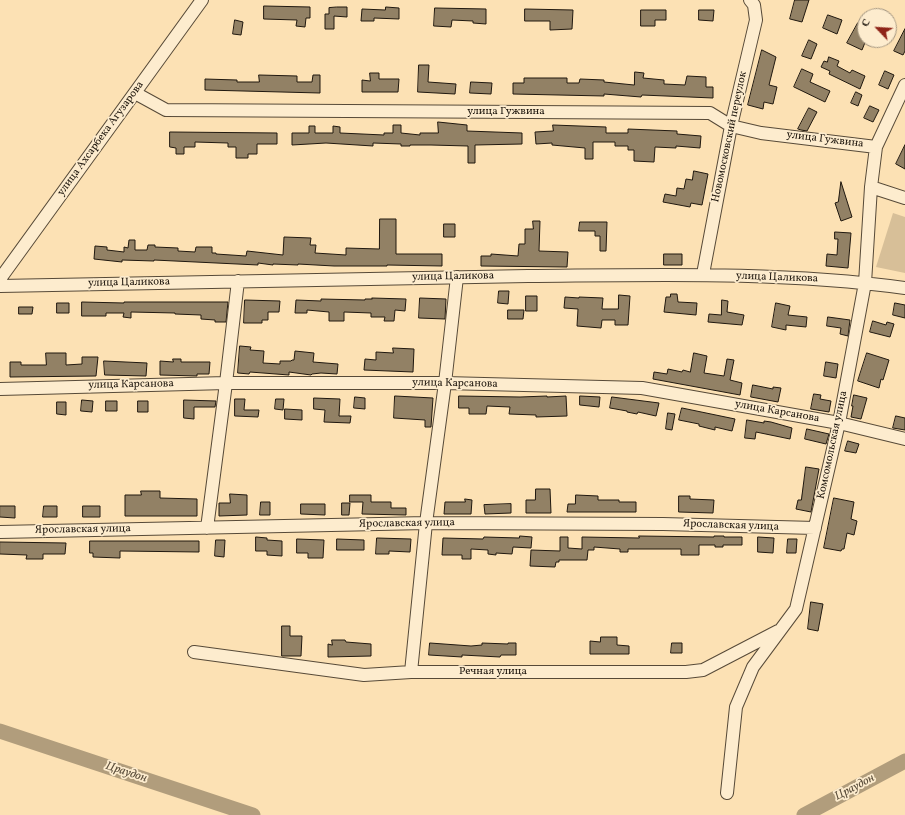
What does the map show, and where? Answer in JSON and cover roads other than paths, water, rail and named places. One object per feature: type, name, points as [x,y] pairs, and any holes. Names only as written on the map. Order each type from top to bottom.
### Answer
[{"type":"street","name":"улица Ахсарбека Агузарова","points":[[0,278],[202,0]]},
{"type":"street","name":"Новомосковский переулок","points":[[703,274],[731,126],[756,20],[754,5],[750,0]]},
{"type":"street","name":"Комсомольская улица","points":[[727,793],[736,707],[753,667],[796,609],[839,423],[865,283],[871,187],[876,147],[905,85]]},
{"type":"street","name":"улица Гужвина","points":[[135,93],[166,110],[710,113],[731,126],[761,133],[876,147]]},
{"type":"street","points":[[871,187],[905,198]]},
{"type":"street","name":"улица Цаликова","points":[[0,286],[703,274],[827,280],[905,288]]},
{"type":"street","points":[[411,672],[426,524],[445,383],[457,277]]},
{"type":"street","points":[[207,528],[238,281]]},
{"type":"street","name":"улица Карсанова","points":[[0,389],[226,383],[445,383],[642,388],[839,423],[905,439]]},
{"type":"street","name":"Ярославская улица","points":[[0,532],[426,524],[663,524],[815,528]]},
{"type":"street","name":"Речная улица","points":[[194,652],[364,675],[411,672],[686,672],[703,670],[782,628]]},
{"type":"waterway","name":"Цраудон","points":[[0,731],[253,815]]},
{"type":"waterway","name":"Цраудон","points":[[804,815],[905,761]]}]
